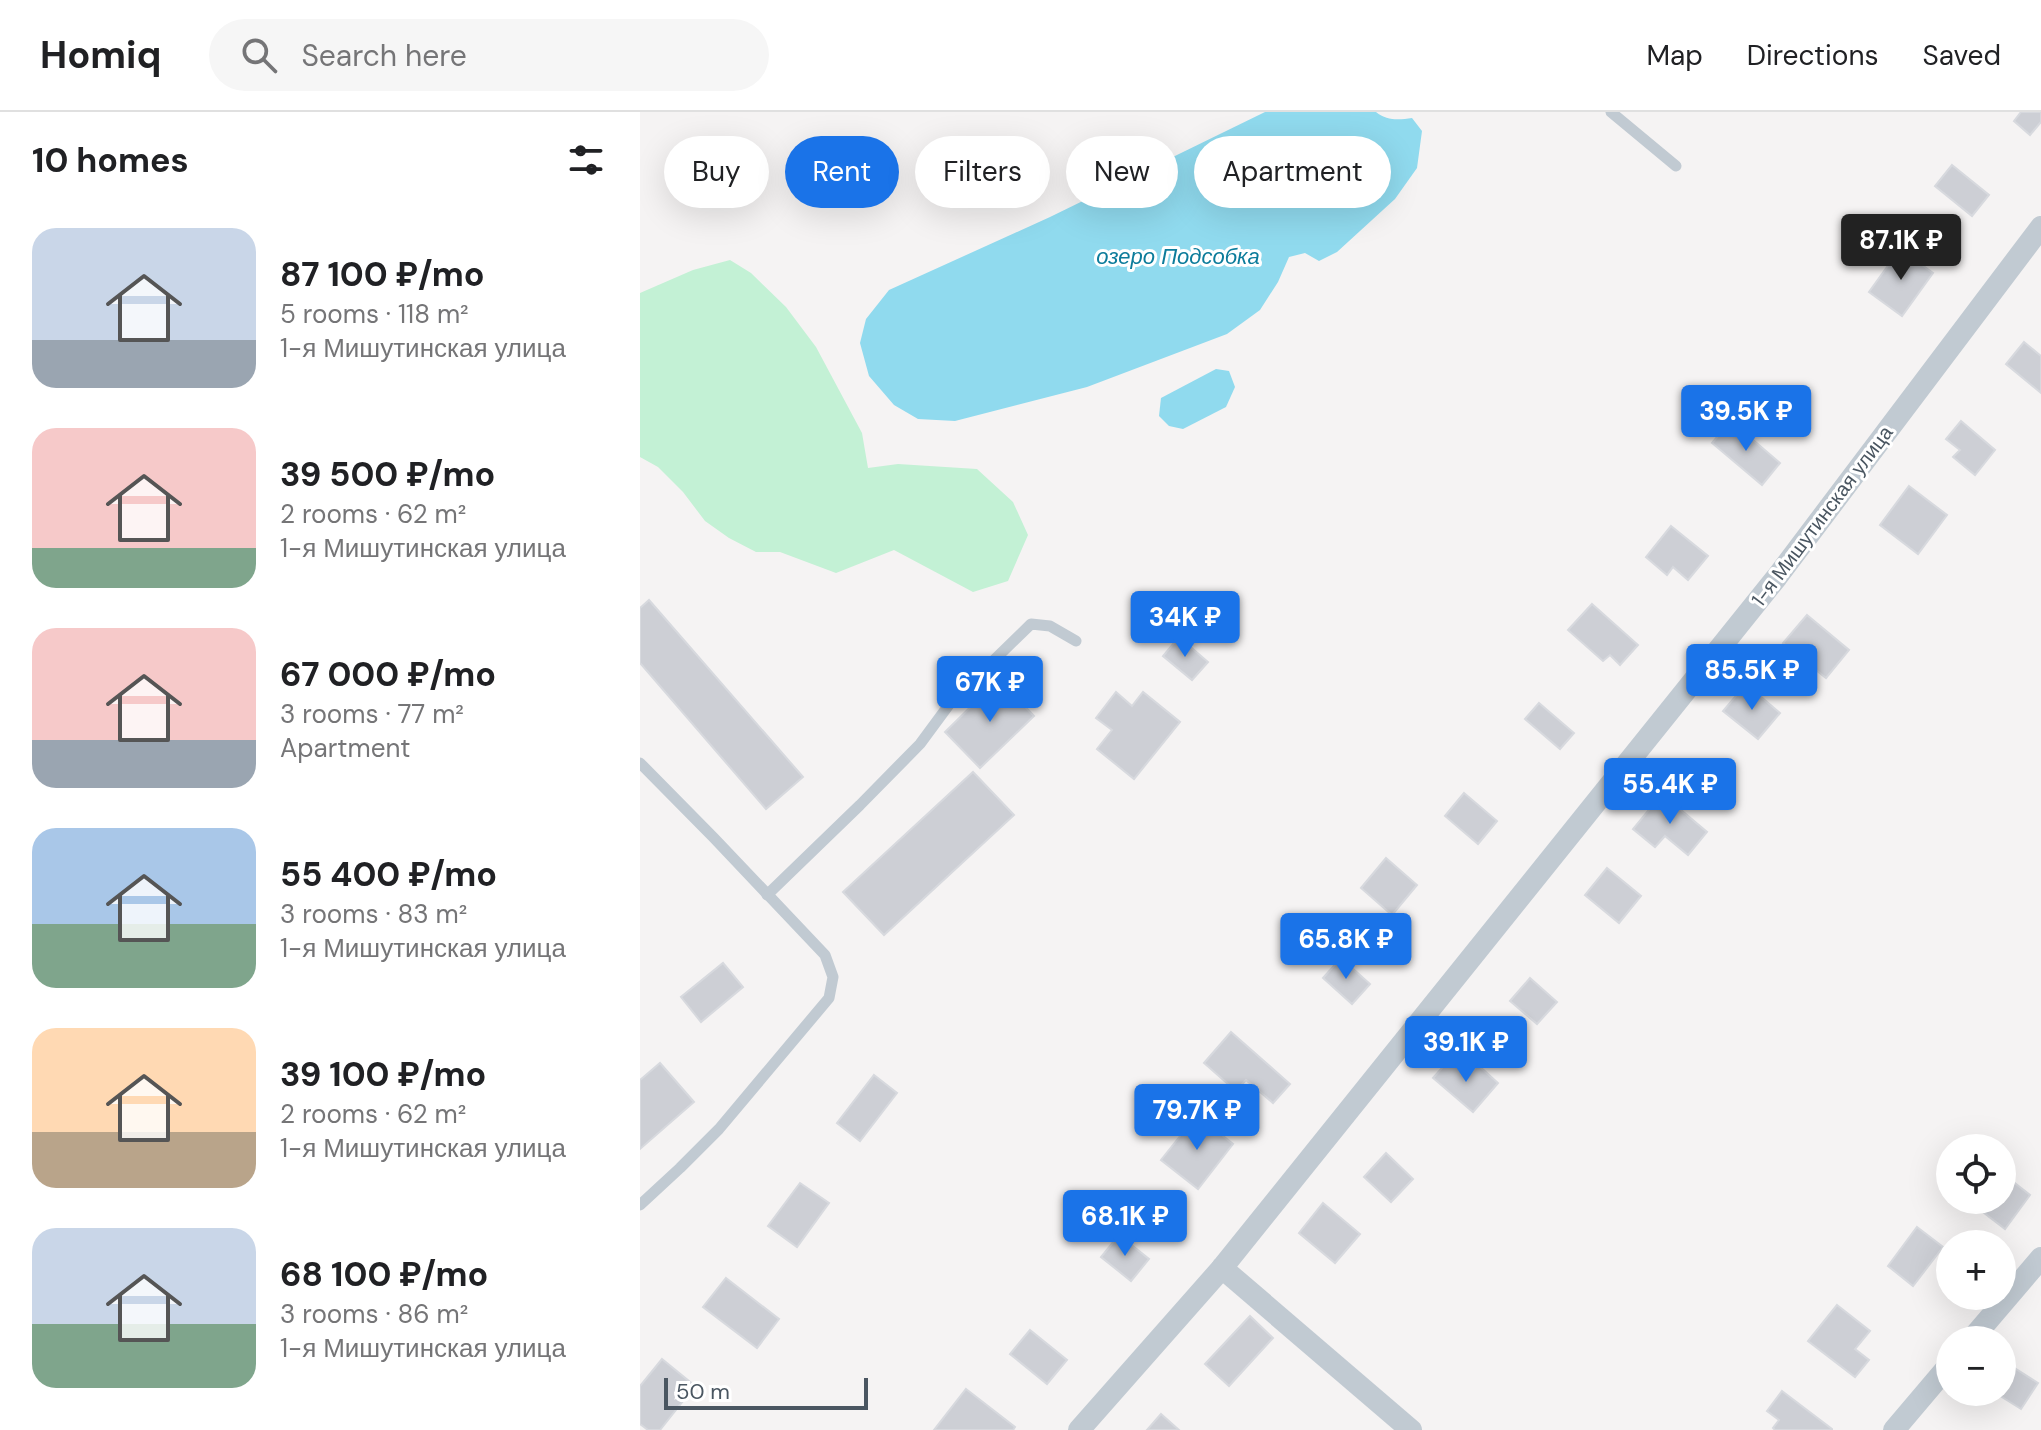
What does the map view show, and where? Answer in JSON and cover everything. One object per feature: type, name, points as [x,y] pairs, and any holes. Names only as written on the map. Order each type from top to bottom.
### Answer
[{"type":"street","name":"1-я Мишутинская улица","points":[[1079,1430],[1222,1268],[1777,577],[2041,227]]},
{"type":"street","points":[[1983,1326],[2041,1258]]},
{"type":"street","points":[[1222,1268],[1411,1430]]},
{"type":"street","points":[[1894,1430],[1936,1380]]},
{"type":"lane","points":[[1611,112],[1676,166]]},
{"type":"lane","points":[[767,895],[920,744],[951,702],[1031,624],[1050,626],[1076,641]]},
{"type":"lane","points":[[640,763],[825,955],[833,977],[829,998],[719,1129],[640,1205]]},
{"type":"green space","points":[[730,260],[751,273],[786,307],[816,347],[862,433],[868,468],[898,464],[977,469],[1013,502],[1028,535],[1008,581],[973,592],[894,550],[836,573],[780,552],[756,552],[705,521],[683,492],[658,467],[640,457],[640,293],[693,270]]},
{"type":"water","name":"озеро Подсобка","points":[[1265,112],[1376,112],[1393,119],[1412,118],[1422,131],[1417,168],[1391,203],[1391,136],[1216,136]]},
{"type":"water","name":"озеро Подсобка","points":[[1194,147],[1194,208],[1385,208],[1337,252],[1319,261],[1305,253],[1289,257],[1260,310],[1227,334],[1087,387],[955,421],[918,419],[894,405],[869,376],[860,343],[866,319],[889,290],[1068,208],[1178,208],[1178,154]]},
{"type":"water","points":[[1216,369],[1229,371],[1235,387],[1226,407],[1183,429],[1169,426],[1159,416],[1161,398]]},
{"type":"building","points":[[2021,112],[2041,112],[2041,122],[2030,135],[2014,121]]},
{"type":"building","points":[[1952,165],[1989,195],[1972,216],[1935,186]]},
{"type":"building","points":[[1900,249],[1933,273],[1902,316],[1869,292]]},
{"type":"building","points":[[2024,342],[2041,356],[2041,393],[2006,364]]},
{"type":"building","points":[[1731,421],[1780,463],[1762,485],[1712,443]]},
{"type":"building","points":[[1961,421],[1995,450],[1975,475],[1953,457],[1960,450],[1946,439]]},
{"type":"building","points":[[1909,486],[1947,515],[1918,554],[1880,525]]},
{"type":"building","points":[[1671,526],[1708,556],[1688,580],[1673,567],[1667,575],[1646,557]]},
{"type":"building","points":[[649,600],[803,777],[766,809],[640,663],[640,608]]},
{"type":"building","points":[[1592,604],[1638,645],[1620,665],[1610,655],[1603,661],[1568,630]]},
{"type":"building","points":[[1807,615],[1849,650],[1826,678],[1783,643]]},
{"type":"building","points":[[1179,637],[1208,662],[1192,680],[1163,656]]},
{"type":"building","points":[[999,679],[1034,716],[980,768],[945,732]]},
{"type":"building","points":[[1746,684],[1780,713],[1758,739],[1723,711]]},
{"type":"building","points":[[1116,692],[1132,706],[1143,692],[1180,722],[1134,779],[1097,749],[1112,730],[1096,718]]},
{"type":"building","points":[[1539,703],[1574,733],[1560,749],[1525,719]]},
{"type":"building","points":[[973,772],[1014,815],[884,935],[843,892]]},
{"type":"building","points":[[1464,793],[1497,821],[1478,844],[1445,816]]},
{"type":"building","points":[[1662,794],[1707,832],[1688,855],[1665,836],[1655,847],[1633,829]]},
{"type":"building","points":[[1386,858],[1417,885],[1392,915],[1361,888]]},
{"type":"building","points":[[1607,868],[1641,896],[1619,923],[1585,895]]},
{"type":"building","points":[[1341,958],[1370,984],[1352,1004],[1323,978]]},
{"type":"building","points":[[723,963],[743,987],[701,1022],[681,997]]},
{"type":"building","points":[[1530,978],[1557,1002],[1537,1024],[1510,1001]]},
{"type":"building","points":[[1231,1032],[1290,1084],[1273,1103],[1246,1080],[1236,1091],[1204,1063]]},
{"type":"building","points":[[1451,1058],[1469,1075],[1478,1065],[1498,1083],[1473,1112],[1433,1078]]},
{"type":"building","points":[[660,1063],[694,1102],[640,1149],[640,1080]]},
{"type":"building","points":[[874,1075],[897,1093],[860,1141],[837,1123]]},
{"type":"building","points":[[1197,1115],[1233,1144],[1198,1189],[1161,1160]]},
{"type":"building","points":[[1386,1153],[1413,1179],[1391,1202],[1364,1177]]},
{"type":"building","points":[[800,1183],[829,1203],[797,1247],[768,1226]]},
{"type":"building","points":[[2016,1184],[2030,1195],[2005,1229],[1986,1214],[2016,1214]]},
{"type":"building","points":[[1323,1203],[1360,1234],[1335,1263],[1299,1233]]},
{"type":"building","points":[[1917,1227],[1936,1242],[1936,1256],[1913,1286],[1888,1266]]},
{"type":"building","points":[[1119,1235],[1149,1259],[1131,1281],[1101,1257]]},
{"type":"building","points":[[726,1278],[779,1319],[757,1348],[703,1307]]},
{"type":"building","points":[[1837,1305],[1870,1331],[1855,1349],[1869,1360],[1855,1377],[1808,1341]]},
{"type":"building","points":[[1250,1316],[1273,1338],[1229,1386],[1205,1364]]},
{"type":"building","points":[[1030,1330],[1067,1360],[1047,1384],[1010,1354]]},
{"type":"building","points":[[662,1359],[695,1386],[660,1430],[648,1430],[640,1424],[640,1386]]},
{"type":"building","points":[[2016,1369],[2038,1383],[2021,1409],[2016,1406]]},
{"type":"building","points":[[966,1389],[1015,1427],[1013,1430],[934,1430]]},
{"type":"building","points":[[1782,1391],[1832,1430],[1775,1430],[1773,1428],[1779,1420],[1767,1411]]},
{"type":"building","points":[[1161,1414],[1179,1430],[1147,1430]]}]
